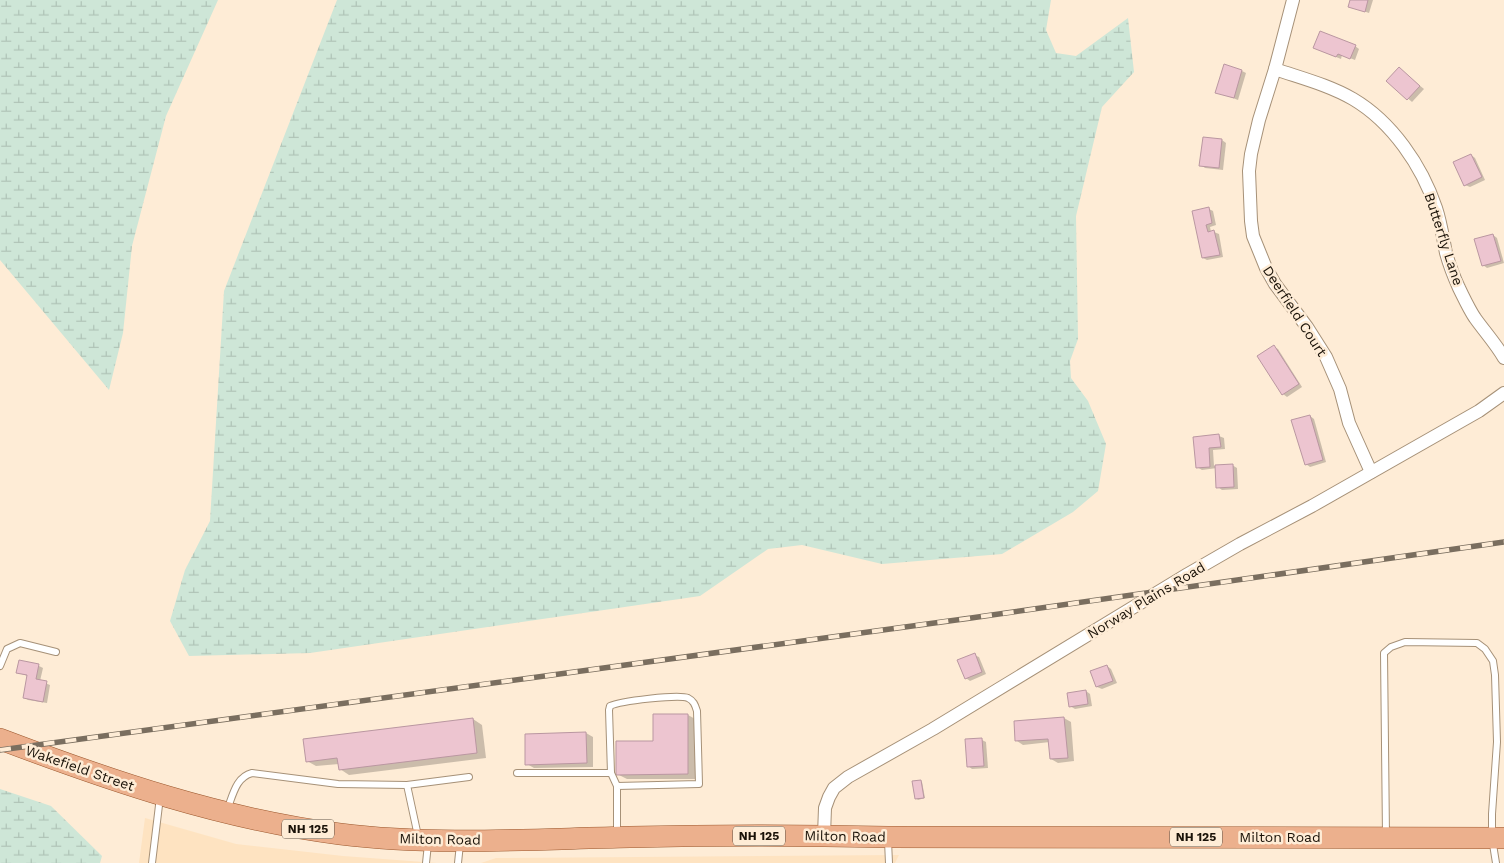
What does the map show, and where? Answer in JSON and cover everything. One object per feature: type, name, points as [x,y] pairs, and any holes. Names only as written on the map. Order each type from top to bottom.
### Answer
[{"type":"main road","name":"Wakefield Street","points":[[0,739],[160,796]]},
{"type":"main road","name":"Milton Road","points":[[160,796],[279,825],[340,834],[423,840],[824,836],[1498,838]]},
{"type":"street","name":"Deerfield Court","points":[[1293,0],[1251,154],[1249,205],[1253,236],[1266,268],[1275,284],[1326,356],[1340,390],[1349,423],[1371,472]]},
{"type":"street","name":"Butterfly Lane","points":[[1275,69],[1331,88],[1353,99],[1380,120],[1403,146],[1422,175],[1432,198],[1441,224],[1446,255],[1459,288],[1475,318],[1496,344],[1504,358]]},
{"type":"street","name":"Norway Plains Road","points":[[824,836],[825,808],[829,797],[834,788],[848,777],[933,730],[1197,569],[1479,411],[1504,393]]},
{"type":"lane","points":[[1386,838],[1384,653],[1391,647],[1406,642],[1477,643],[1485,649],[1493,660],[1495,675],[1497,742],[1492,814],[1498,838],[1496,863]]},
{"type":"lane","points":[[0,666],[7,649],[20,643],[56,652]]},
{"type":"lane","points":[[617,786],[699,784],[696,711],[695,704],[691,699],[674,697],[625,702],[610,706],[611,773],[617,786],[617,837]]},
{"type":"lane","points":[[226,813],[238,782],[246,774],[252,773],[338,784],[408,785],[469,777]]},
{"type":"lane","points":[[517,773],[611,773]]},
{"type":"lane","points":[[408,785],[423,840],[426,863]]},
{"type":"lane","points":[[152,863],[160,796]]},
{"type":"lane","points":[[888,837],[889,863]]},
{"type":"lane","points":[[458,863],[460,841]]},
{"type":"shaded area","points":[[145,818],[236,844],[343,856],[437,863],[139,863]]},
{"type":"shaded area","points":[[899,855],[895,863],[481,863],[496,858]]},
{"type":"green space","points":[[0,0],[218,0],[166,116],[132,246],[123,333],[109,390],[0,260]]},
{"type":"green space","points":[[337,0],[1051,0],[1046,30],[1056,53],[1076,56],[1128,18],[1134,72],[1102,107],[1076,216],[1078,339],[1070,361],[1071,378],[1088,401],[1106,444],[1098,491],[1073,512],[1002,554],[882,564],[802,545],[768,549],[700,596],[310,653],[189,656],[170,621],[185,570],[210,521],[224,291]]},
{"type":"green space","points":[[0,789],[51,806],[102,856],[100,863],[0,863]]},
{"type":"building","points":[[1350,0],[1368,0],[1365,12],[1348,7]]},
{"type":"building","points":[[1320,31],[1356,45],[1350,59],[1338,54],[1336,57],[1313,48]]},
{"type":"building","points":[[1224,64],[1242,70],[1234,98],[1215,93]]},
{"type":"building","points":[[1399,67],[1420,86],[1407,100],[1386,81]]},
{"type":"building","points":[[1203,137],[1222,139],[1219,168],[1199,166]]},
{"type":"building","points":[[1471,154],[1482,177],[1464,186],[1453,162]]},
{"type":"building","points":[[1209,207],[1212,223],[1206,225],[1208,232],[1214,230],[1220,255],[1202,258],[1192,211]]},
{"type":"building","points":[[1493,234],[1501,261],[1482,266],[1474,239]]},
{"type":"building","points":[[1274,345],[1299,384],[1282,395],[1257,356]]},
{"type":"building","points":[[1310,415],[1323,460],[1305,465],[1291,420]]},
{"type":"building","points":[[1219,434],[1221,447],[1209,448],[1210,467],[1196,468],[1193,437]]},
{"type":"building","points":[[1233,464],[1234,487],[1216,488],[1215,465]]},
{"type":"building","points":[[975,653],[982,672],[965,679],[957,660]]},
{"type":"building","points":[[19,660],[39,664],[36,679],[47,681],[43,702],[23,698],[27,675],[16,673]]},
{"type":"building","points":[[1107,665],[1113,681],[1096,687],[1090,671]]},
{"type":"building","points":[[1086,690],[1088,704],[1069,707],[1067,693]]},
{"type":"building","points":[[653,714],[688,714],[688,774],[616,775],[616,741],[653,741]]},
{"type":"building","points":[[1064,717],[1068,758],[1050,759],[1048,739],[1015,741],[1014,721]]},
{"type":"building","points":[[473,718],[477,753],[339,770],[337,758],[306,762],[303,739]]},
{"type":"building","points":[[586,732],[587,763],[525,765],[525,734]]},
{"type":"building","points":[[982,738],[984,766],[967,767],[965,739]]},
{"type":"building","points":[[921,780],[924,798],[915,799],[912,781]]},
{"type":"railway","points":[[0,750],[971,618],[1504,542]]}]
